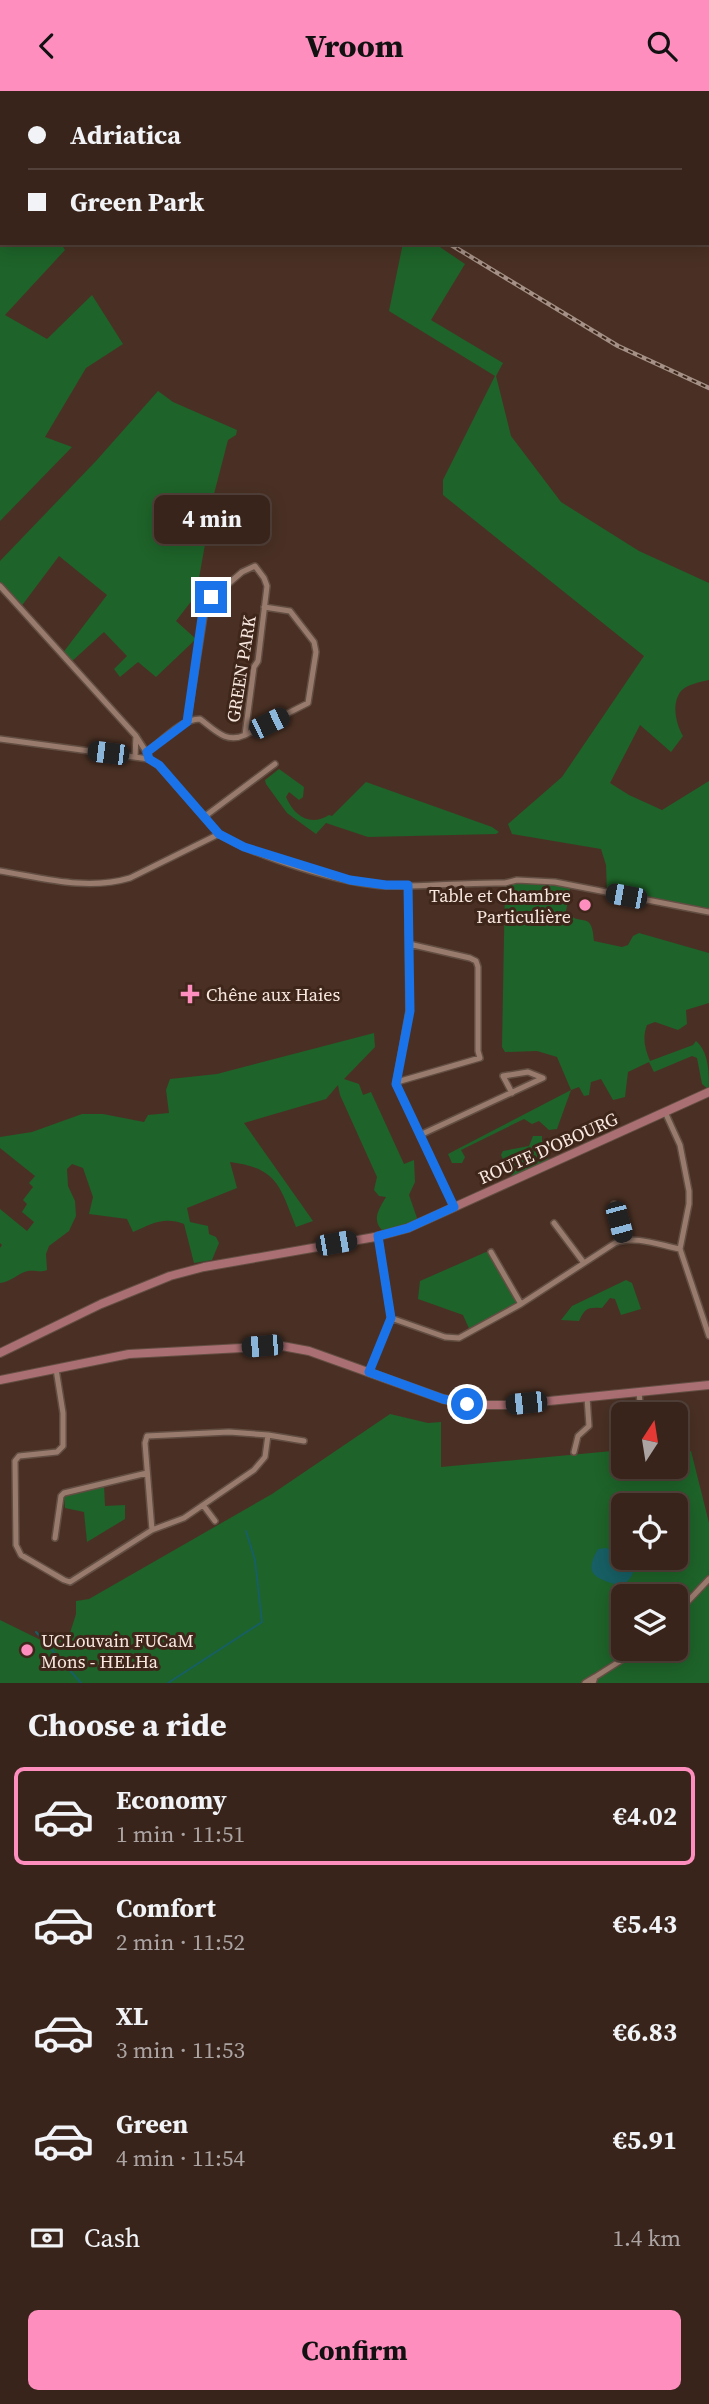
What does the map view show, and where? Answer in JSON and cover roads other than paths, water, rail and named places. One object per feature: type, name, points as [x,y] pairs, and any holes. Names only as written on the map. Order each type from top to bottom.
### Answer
[{"type":"main road","name":"ROUTE D'OBOURG","points":[[0,1353],[101,1304],[170,1276],[204,1267],[378,1236],[408,1228],[709,1092]]},
{"type":"main road","points":[[0,1380],[129,1354],[271,1346],[300,1349],[443,1399],[467,1404],[496,1406],[709,1385]]},
{"type":"street","name":"GREEN PARK","points":[[245,735],[266,582],[255,566],[242,572],[206,603],[187,722],[200,719],[229,739],[245,735],[305,705],[310,695],[316,652],[314,642],[290,611],[264,607]]},
{"type":"street","points":[[0,586],[136,736],[149,759]]},
{"type":"street","points":[[147,752],[187,722]]},
{"type":"street","points":[[135,757],[136,736]]},
{"type":"street","points":[[0,739],[149,759],[159,765],[219,834],[262,855],[337,877],[369,884],[408,885],[545,881],[709,912]]},
{"type":"street","points":[[204,817],[275,764]]},
{"type":"street","points":[[0,871],[82,884],[117,882],[139,874],[219,834]]},
{"type":"street","points":[[408,885],[410,1011],[397,1081],[398,1091],[454,1207]]},
{"type":"street","points":[[397,1081],[480,1058],[477,964],[470,958],[409,944]]},
{"type":"street","points":[[419,1135],[512,1093],[543,1077],[528,1072],[503,1076],[512,1093]]},
{"type":"street","points":[[665,1112],[680,1145],[689,1191],[680,1249],[709,1336]]},
{"type":"street","points":[[614,1204],[624,1239]]},
{"type":"street","points":[[554,1223],[584,1263]]},
{"type":"street","points":[[369,1372],[391,1318],[378,1236]]},
{"type":"street","points":[[391,1318],[445,1337],[459,1338],[521,1304],[624,1239],[680,1249]]},
{"type":"street","points":[[491,1252],[521,1304]]},
{"type":"street","points":[[55,1369],[63,1413],[63,1447],[57,1452],[19,1456],[15,1461],[16,1545],[21,1555],[70,1582],[152,1530],[184,1518],[259,1466],[265,1457],[268,1435]]},
{"type":"street","points":[[639,1392],[640,1402]]},
{"type":"street","points":[[574,1452],[578,1436],[589,1426],[587,1397]]},
{"type":"street","points":[[152,1530],[145,1443],[147,1436],[229,1432],[304,1441]]},
{"type":"street","points":[[55,1538],[61,1496],[64,1493],[147,1473]]},
{"type":"street","points":[[203,1505],[215,1521]]},
{"type":"street","points":[[688,1601],[709,1579]]},
{"type":"street","points":[[585,1683],[622,1661]]},
{"type":"water","points":[[598,1549],[611,1550],[611,1570],[634,1570],[632,1576],[623,1584],[615,1584],[594,1575],[591,1565]]},
{"type":"waterway","points":[[168,1683],[262,1622],[255,1560],[246,1531]]},
{"type":"waterway","points":[[36,1632],[81,1683]]},
{"type":"railway","points":[[451,245],[618,346],[709,388]]},
{"type":"place","name":"Table et Chambre Particulière","points":[[585,905]]},
{"type":"place","name":"Chêne aux Haies","points":[[190,994]]},
{"type":"place","name":"UCLouvain FUCaM Mons - HELHa","points":[[27,1650]]}]
